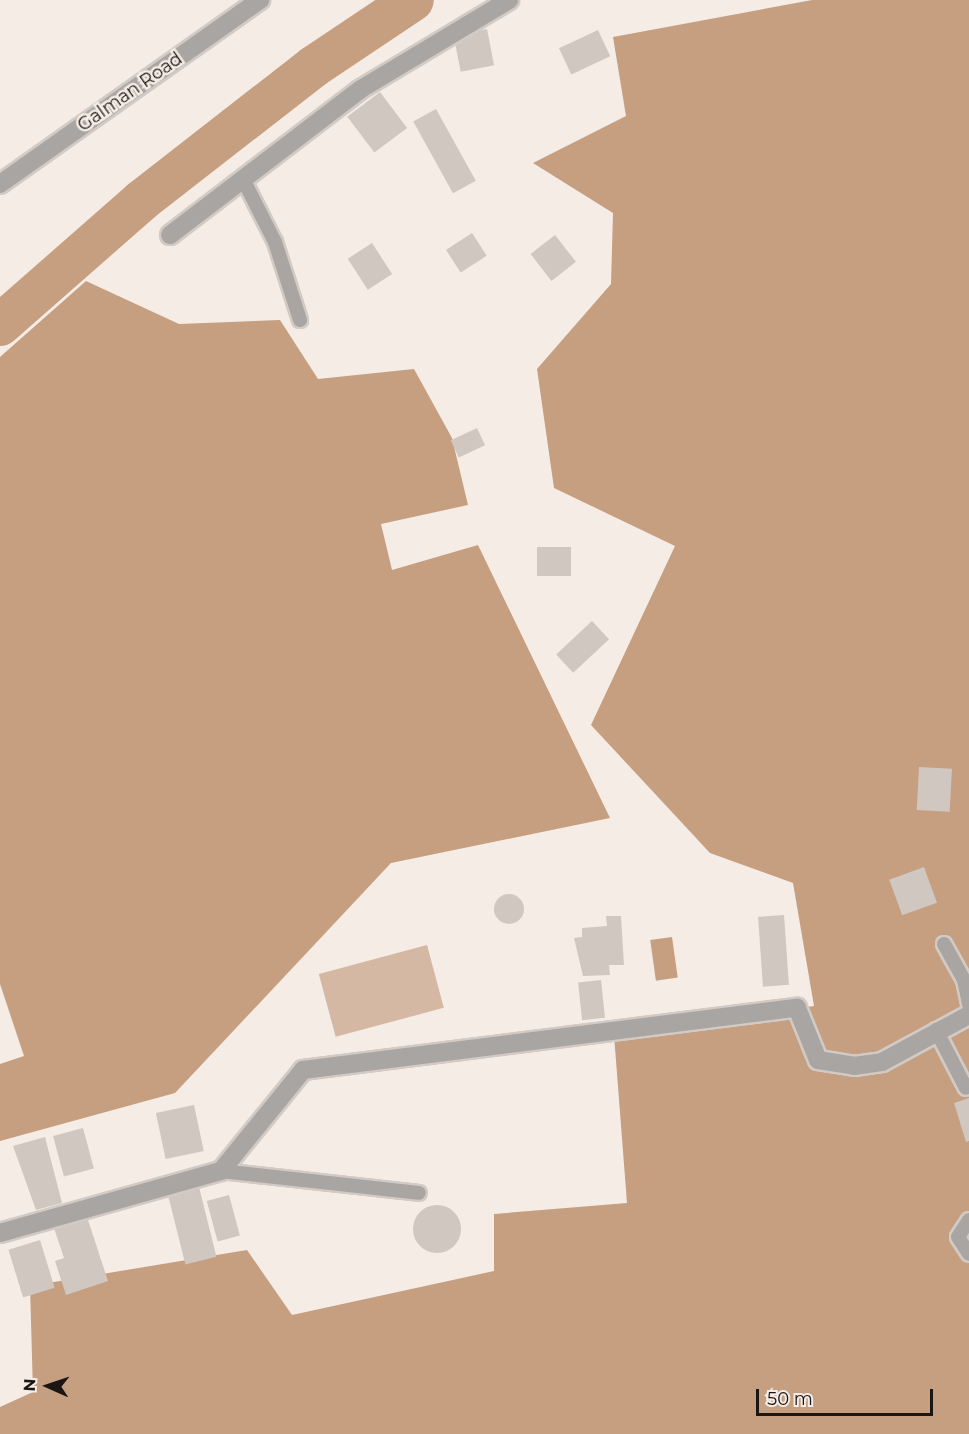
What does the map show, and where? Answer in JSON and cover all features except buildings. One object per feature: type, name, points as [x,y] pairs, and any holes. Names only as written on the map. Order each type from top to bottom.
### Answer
[{"type":"street","name":"Galman Road","points":[[0,184],[260,0]]},
{"type":"street","points":[[170,235],[361,89],[484,6],[510,0]]},
{"type":"street","points":[[0,1233],[221,1172],[303,1070],[797,1008],[818,1060],[833,1066],[882,1062],[936,1030],[969,1015]]},
{"type":"lane","points":[[243,179],[278,249],[300,320]]},
{"type":"lane","points":[[944,944],[964,981],[969,1004]]},
{"type":"lane","points":[[936,1030],[966,1088]]},
{"type":"lane","points":[[221,1172],[419,1193]]},
{"type":"lane","points":[[969,1220],[958,1237],[969,1254]]},
{"type":"shaded area","points":[[812,0],[969,0],[969,1434],[0,1434],[0,1407],[33,1392],[30,1286],[247,1250],[292,1315],[494,1271],[494,1214],[627,1203],[614,1035],[814,1006],[793,883],[710,853],[591,725],[675,546],[554,488],[537,369],[611,284],[613,213],[533,163],[626,116],[613,37]]},
{"type":"shaded area","points":[[86,281],[179,324],[280,320],[318,379],[414,369],[452,438],[468,505],[381,524],[392,570],[478,545],[610,818],[391,863],[175,1093],[0,1141],[0,1064],[24,1056],[0,984],[0,357]]},
{"type":"shaded area","points":[[672,937],[678,978],[656,981],[650,940]]},
{"type":"shaded area","points":[[427,945],[444,1008],[336,1037],[319,974]]},
{"type":"waterway","points":[[0,325],[141,201],[313,67],[413,0]]}]
